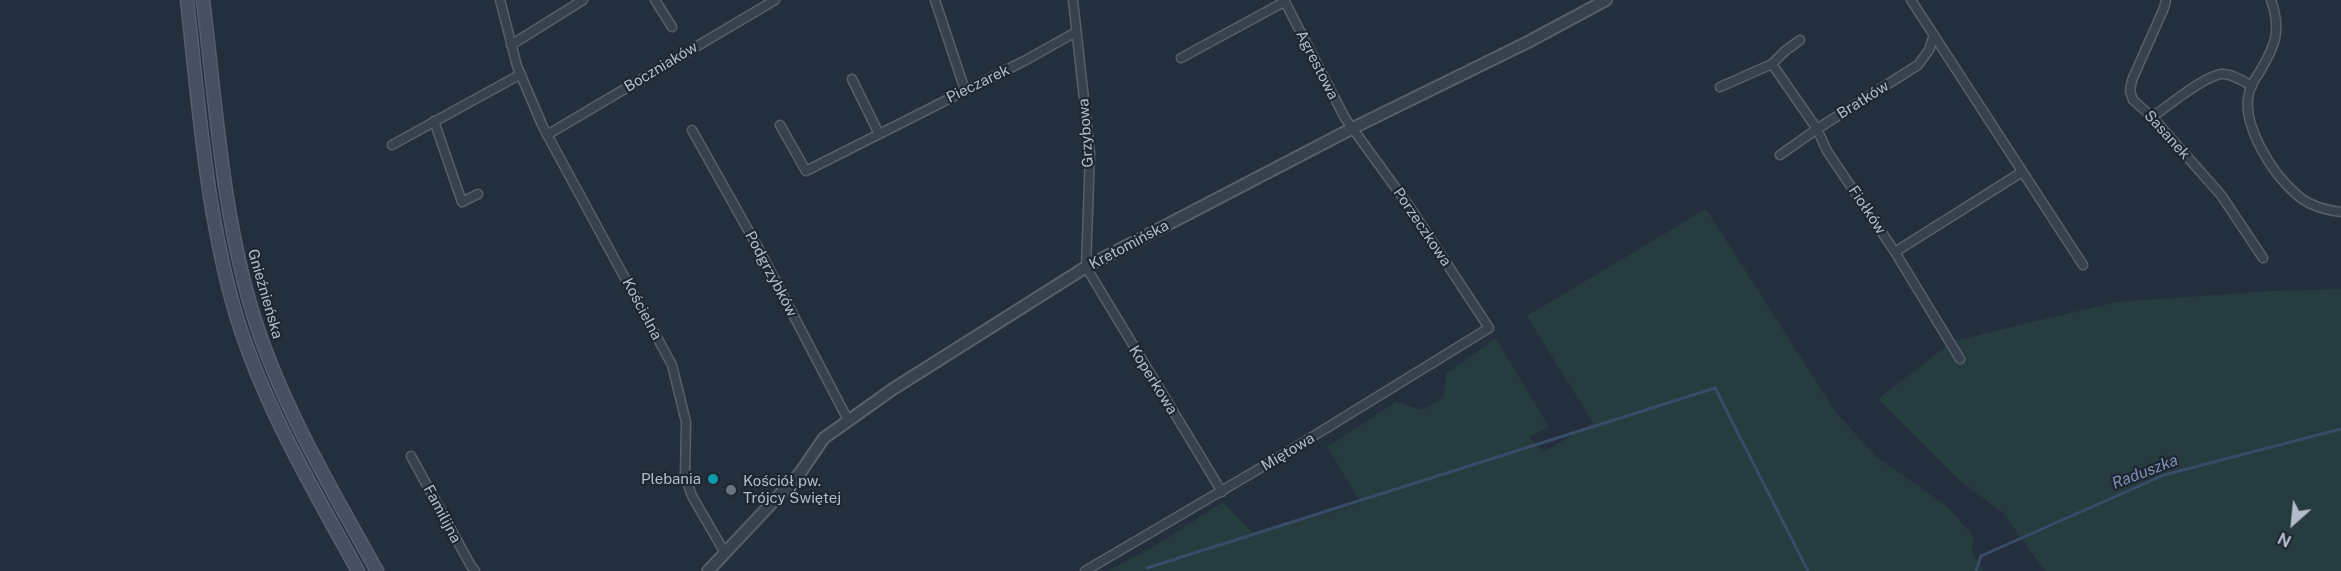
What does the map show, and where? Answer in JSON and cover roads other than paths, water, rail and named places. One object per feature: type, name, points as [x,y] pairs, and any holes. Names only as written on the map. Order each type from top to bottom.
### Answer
[{"type":"main road","points":[[187,0],[214,217],[237,318],[277,420],[358,571]]},
{"type":"main road","name":"Gnieźnieńska","points":[[203,0],[230,210],[251,307],[269,360],[289,406],[377,571]]},
{"type":"street","name":"Kościelna","points":[[500,0],[521,74],[547,135],[672,365],[686,422],[685,476],[692,496],[725,553]]},
{"type":"street","points":[[511,45],[583,0]]},
{"type":"street","points":[[655,0],[672,27]]},
{"type":"street","points":[[752,0],[757,10]]},
{"type":"street","name":"Boczniaków","points":[[547,135],[776,0]]},
{"type":"street","points":[[935,0],[965,90]]},
{"type":"street","name":"Grzybowa","points":[[1073,0],[1090,153],[1086,267]]},
{"type":"street","points":[[1911,0],[2083,265]]},
{"type":"street","name":"Sasanek","points":[[2166,0],[2132,80],[2130,91],[2133,100],[2152,117],[2221,195],[2263,258]]},
{"type":"street","points":[[2271,0],[2278,28],[2270,54],[2249,92],[2247,114],[2252,131],[2270,162],[2294,193],[2327,210],[2341,212]]},
{"type":"street","points":[[1181,58],[1284,1]]},
{"type":"street","name":"Agrestowa","points":[[1284,1],[1345,118],[1353,128]]},
{"type":"street","name":"Kretomińska","points":[[708,571],[800,473],[824,438],[893,389],[1086,267],[1353,128],[1518,47],[1603,1]]},
{"type":"street","name":"Pieczarek","points":[[780,125],[806,171],[1026,60],[1076,32]]},
{"type":"street","name":"Bratków","points":[[1780,155],[1918,65],[1929,50],[1934,34]]},
{"type":"street","points":[[1720,87],[1773,64],[1800,40]]},
{"type":"street","name":"Fiołków","points":[[1773,64],[1817,129],[1827,151],[1895,252],[1960,359]]},
{"type":"street","points":[[392,145],[521,74]]},
{"type":"street","points":[[2152,117],[2205,81],[2222,74],[2234,76],[2252,86]]},
{"type":"street","points":[[852,79],[879,134]]},
{"type":"street","points":[[434,121],[462,202],[478,194]]},
{"type":"street","name":"Porzeczkowa","points":[[1353,128],[1411,209],[1489,328]]},
{"type":"street","name":"Podgrzybków","points":[[692,130],[761,253],[848,420]]},
{"type":"street","points":[[1895,252],[2022,172]]},
{"type":"street","name":"Koperkowa","points":[[1086,267],[1222,492]]},
{"type":"street","name":"Miętowa","points":[[1085,571],[1222,492],[1489,328]]},
{"type":"street","name":"Familijna","points":[[411,456],[475,571]]},
{"type":"waterway","points":[[1147,568],[1715,388],[1808,571]]},
{"type":"waterway","name":"Raduszka","points":[[1976,571],[1981,556],[2164,475],[2341,429]]},
{"type":"place","name":"Plebania","points":[[713,479]]},
{"type":"place","name":"Kościół pw. Trójcy Świętej","points":[[731,490]]}]
